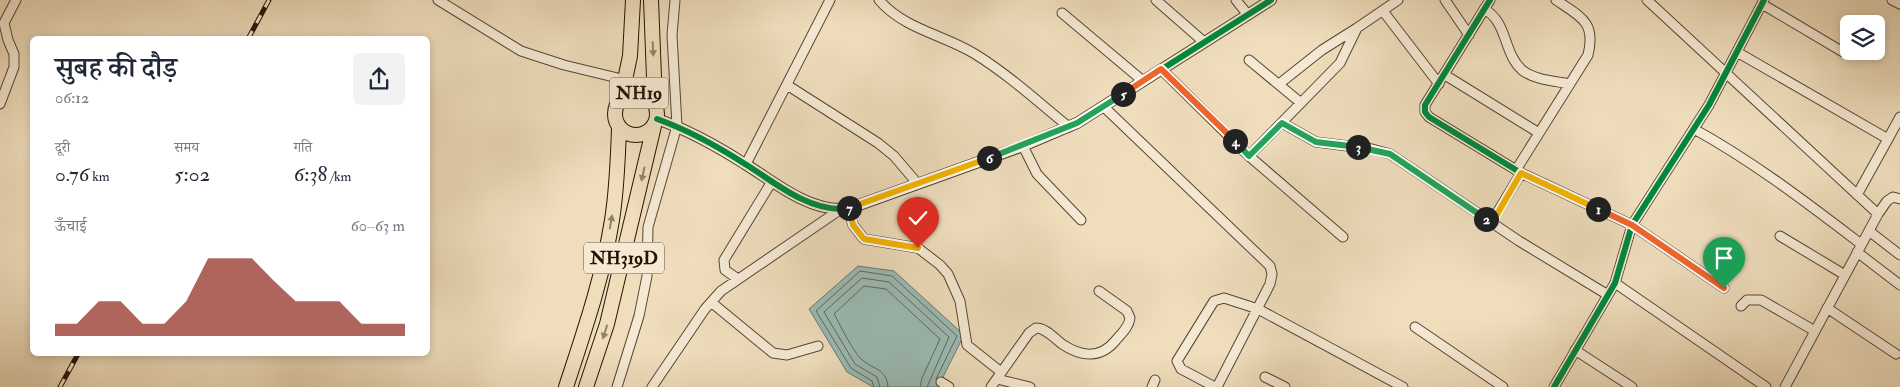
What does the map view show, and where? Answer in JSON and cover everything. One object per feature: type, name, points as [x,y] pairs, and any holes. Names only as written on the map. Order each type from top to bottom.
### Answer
[{"type":"highway","points":[[621,99],[626,80],[633,0]]},
{"type":"highway","points":[[650,0],[654,103]]},
{"type":"highway","name":"NH19","points":[[635,92],[642,93],[654,103],[655,122],[648,132],[633,135],[619,128],[614,113],[621,99],[635,92]]},
{"type":"highway","name":"NH319D","points":[[586,387],[607,324],[655,122]]},
{"type":"highway","name":"NH319D","points":[[566,387],[591,311],[612,222],[617,178],[619,128]]},
{"type":"street","points":[[0,104],[14,67],[14,54],[2,29],[6,16],[16,0]]},
{"type":"street","points":[[438,0],[521,51],[564,65],[626,80]]},
{"type":"street","points":[[617,387],[642,302],[647,276],[648,227],[677,126],[672,35],[675,0]]},
{"type":"street","points":[[746,164],[830,0]]},
{"type":"street","points":[[879,0],[889,11],[907,22],[973,53],[996,68],[1069,127]]},
{"type":"street","points":[[1156,0],[1204,42]]},
{"type":"street","points":[[1236,0],[1248,16]]},
{"type":"street","points":[[652,387],[711,302],[721,291],[844,208],[1023,146],[1069,127],[1104,107],[1271,0]]},
{"type":"street","points":[[1279,84],[1322,50],[1398,0]]},
{"type":"street","points":[[1445,0],[1469,35]]},
{"type":"street","points":[[1490,0],[1440,84],[1425,104],[1425,112],[1429,117],[1519,171],[1632,225],[1724,288]]},
{"type":"street","points":[[1492,223],[1539,133],[1588,55],[1591,31],[1575,13],[1556,0]]},
{"type":"street","points":[[1647,0],[1878,214]]},
{"type":"street","points":[[1892,0],[1900,4]]},
{"type":"street","points":[[1554,387],[1615,283],[1632,225],[1694,128],[1763,2],[1840,50]]},
{"type":"street","points":[[1484,9],[1499,22],[1511,54],[1521,69],[1539,78],[1570,84]]},
{"type":"street","points":[[1383,11],[1440,84]]},
{"type":"street","points":[[1062,12],[1144,80]]},
{"type":"street","points":[[1249,156],[1340,63],[1357,28]]},
{"type":"street","points":[[1737,52],[1888,139]]},
{"type":"street","points":[[1249,60],[1301,103]]},
{"type":"street","points":[[1161,69],[1249,156],[1343,237]]},
{"type":"street","points":[[1444,76],[1539,133]]},
{"type":"street","points":[[786,85],[878,143],[894,156],[917,184]]},
{"type":"street","points":[[1104,107],[1270,266],[1272,274],[1270,284],[1258,309],[1216,387],[1181,369],[1178,366],[1178,357],[1214,301],[1224,298],[1258,309],[1403,387]]},
{"type":"street","points":[[1857,195],[1900,117]]},
{"type":"street","points":[[655,122],[677,126],[746,164],[771,183],[823,206],[844,208]]},
{"type":"street","points":[[1282,123],[1316,142],[1372,149],[1390,154],[1492,223],[1608,294]]},
{"type":"street","points":[[1694,128],[1764,171],[1859,248],[1900,285]]},
{"type":"street","points":[[1023,146],[1037,174],[1081,220]]},
{"type":"street","points":[[738,279],[725,270],[724,260],[771,183]]},
{"type":"street","points":[[1784,387],[1878,214],[1887,200],[1893,197],[1900,199]]},
{"type":"street","points":[[844,208],[853,225],[864,239],[918,248],[940,265],[948,274],[960,301],[967,345],[999,376],[1030,387]]},
{"type":"street","points":[[1869,231],[1900,255]]},
{"type":"street","points":[[1780,236],[1845,275]]},
{"type":"street","points":[[1615,283],[1766,387]]},
{"type":"street","points":[[991,387],[1030,333],[1036,328],[1042,329],[1063,345],[1080,352],[1098,354],[1110,348],[1128,326],[1130,318],[1127,311],[1099,291]]},
{"type":"street","points":[[1741,306],[1747,300],[1761,300],[1815,331]]},
{"type":"street","points":[[711,302],[773,353],[787,355],[818,346]]},
{"type":"street","points":[[1827,308],[1896,354]]},
{"type":"street","points":[[1416,327],[1503,387]]},
{"type":"street","points":[[1576,350],[1632,387]]},
{"type":"street","points":[[1265,377],[1285,387]]},
{"type":"water","points":[[858,266],[894,271],[964,335],[938,387],[873,387],[847,372],[809,309]]},
{"type":"railway","points":[[250,36],[269,0]]},
{"type":"railway","points":[[60,387],[77,356]]},
{"type":"cycle path","points":[[657,119],[691,133],[713,145],[802,199],[828,208],[848,208],[1023,146],[1077,123],[1271,0]]},
{"type":"cycle path","points":[[1490,0],[1425,105],[1425,112],[1429,117],[1521,173],[1632,225],[1724,288]]},
{"type":"cycle path","points":[[1554,387],[1615,283],[1632,225],[1709,105],[1764,0]]},
{"type":"route","points":[[918,248],[889,241],[864,239],[853,225],[848,208],[859,206],[1023,146],[1069,127],[1104,107],[1161,69],[1249,156],[1282,123],[1316,142],[1372,149],[1390,154],[1492,223],[1521,173],[1632,225],[1724,288]]}]
